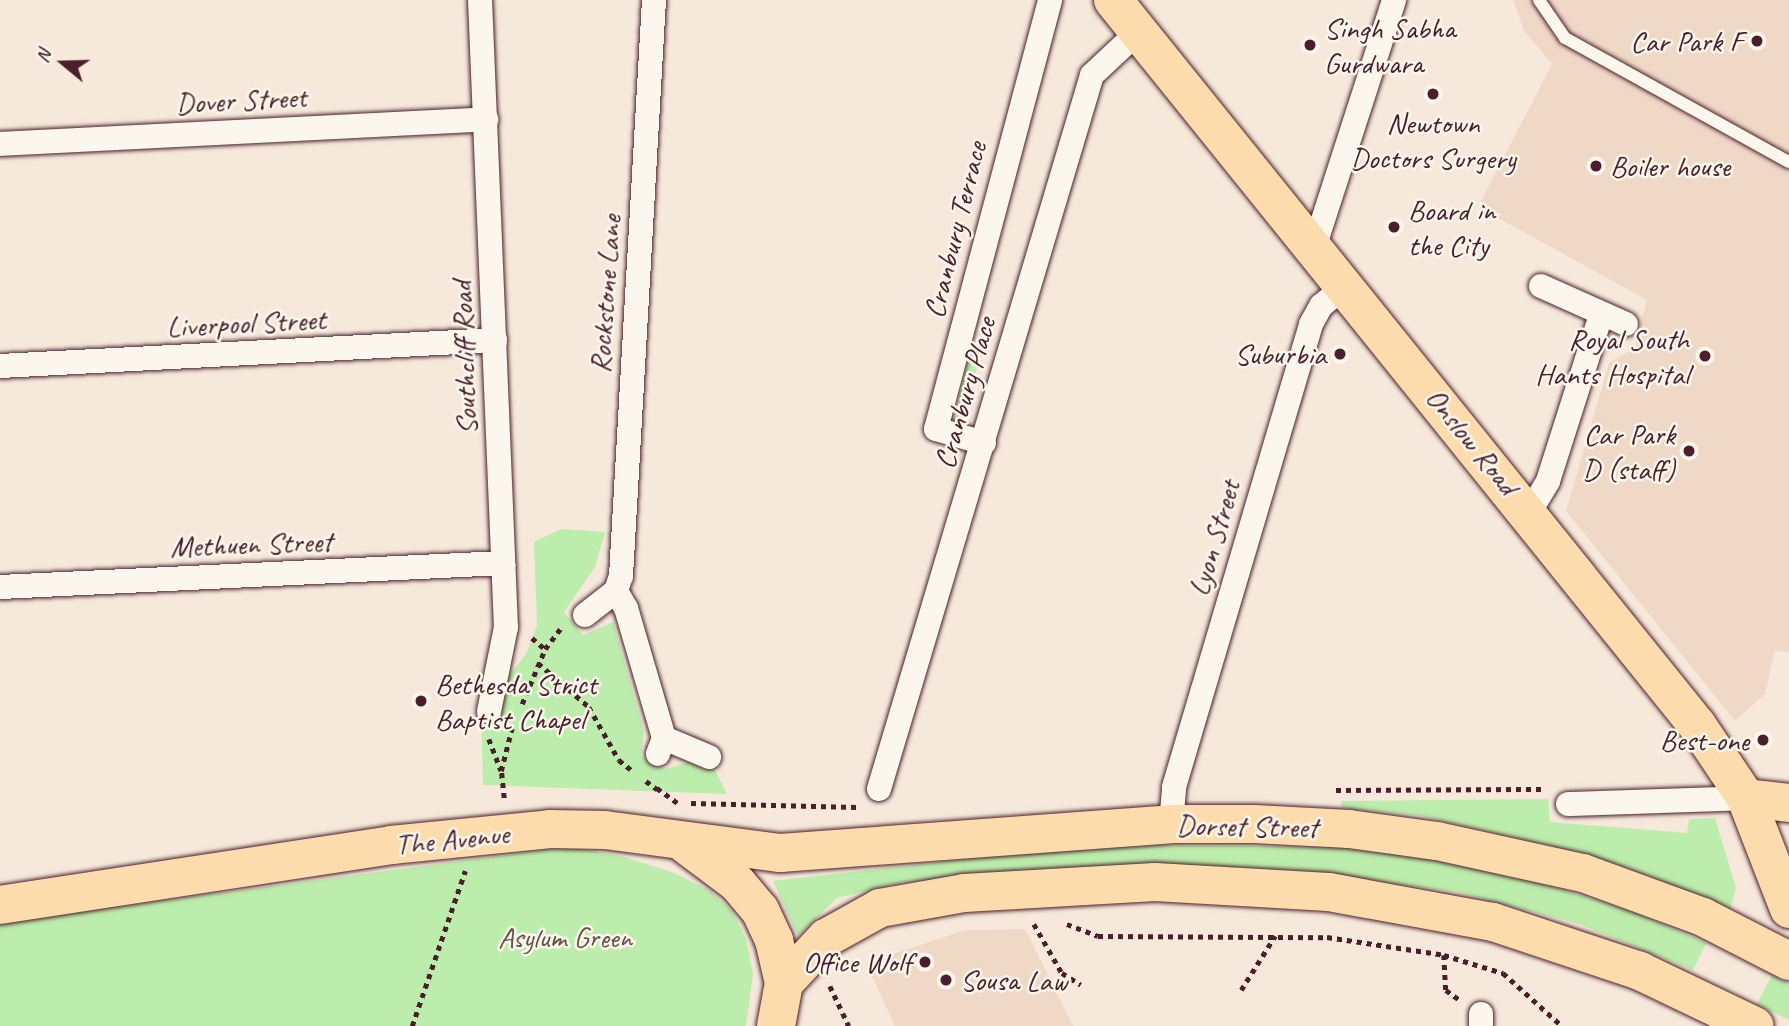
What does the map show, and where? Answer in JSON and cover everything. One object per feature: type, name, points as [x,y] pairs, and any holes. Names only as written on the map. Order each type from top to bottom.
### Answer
[{"type":"main road","name":"Onslow Road","points":[[1113,0],[1346,285],[1697,725],[1746,798],[1789,909]]},
{"type":"main road","points":[[1746,798],[1789,803]]},
{"type":"main road","name":"Dorset Street","points":[[684,844],[793,852],[1171,824],[1349,829],[1522,859],[1640,892],[1703,917],[1789,961]]},
{"type":"main road","name":"The Avenue","points":[[0,905],[465,835],[605,830],[684,844],[737,883],[760,910],[774,940],[784,983],[776,1026]]},
{"type":"main road","name":"Dorset Street","points":[[784,983],[826,938],[880,908],[964,893],[1155,883],[1329,892],[1493,922],[1640,971],[1755,1026]]},
{"type":"street","name":"Southcliff Road","points":[[480,0],[505,649],[495,667],[489,711]]},
{"type":"street","name":"Rockstone Lane","points":[[616,591],[623,543],[654,0]]},
{"type":"street","name":"Cranbury Terrace","points":[[984,443],[936,429],[1050,0]]},
{"type":"street","points":[[1314,248],[1394,0]]},
{"type":"street","name":"Cranbury Place","points":[[879,789],[984,443],[1091,75],[1138,32]]},
{"type":"street","name":"Dover Street","points":[[0,144],[486,118]]},
{"type":"street","name":"Lyon Street","points":[[1171,824],[1174,787],[1311,324],[1321,306],[1346,285]]},
{"type":"street","points":[[1541,286],[1601,316],[1626,324]]},
{"type":"street","points":[[1529,513],[1549,481],[1601,316]]},
{"type":"street","name":"Liverpool Street","points":[[0,366],[495,340]]},
{"type":"street","name":"Methuen Street","points":[[0,587],[503,563]]},
{"type":"street","points":[[585,615],[616,591],[626,608],[661,746],[709,757]]},
{"type":"street","points":[[1568,804],[1746,798]]},
{"type":"lane","points":[[1539,0],[1565,38],[1789,162]]},
{"type":"path","points":[[520,708],[538,663],[557,631],[573,617],[585,615]]},
{"type":"path","points":[[538,663],[589,707],[619,760],[657,789]]},
{"type":"path","points":[[515,720],[501,771],[505,803],[516,803]]},
{"type":"path","points":[[1333,790],[1543,789]]},
{"type":"path","points":[[666,803],[861,807]]},
{"type":"path","points":[[412,1026],[469,861]]},
{"type":"path","points":[[1041,919],[1031,919],[1062,973],[1081,985]]},
{"type":"path","points":[[1063,923],[1098,936],[1327,937],[1444,955],[1503,973],[1562,1026]]},
{"type":"path","points":[[1241,990],[1275,935]]},
{"type":"path","points":[[1444,955],[1446,990],[1481,1020]]},
{"type":"path","points":[[830,980],[829,988],[849,1026]]},
{"type":"shaded area","name":"Royal South Hants Hospital","points":[[1513,0],[1789,0],[1789,652],[1775,650],[1765,694],[1735,721],[1566,511],[1609,363],[1634,349],[1647,300],[1500,219],[1481,201],[1552,64],[1524,31]]},
{"type":"shaded area","points":[[1025,929],[1073,1026],[895,1026],[866,963],[965,930]]},
{"type":"green space","points":[[970,347],[982,350],[962,422],[954,423]]},
{"type":"green space","points":[[561,529],[605,532],[595,567],[564,612],[583,635],[613,622],[644,731],[641,756],[666,769],[692,761],[714,768],[727,794],[483,785],[481,712],[526,654],[537,626],[534,542]]},
{"type":"green space","points":[[1548,799],[1550,822],[1687,833],[1689,819],[1715,818],[1736,888],[1730,910],[1559,848],[1422,816],[1342,808],[1341,801]]},
{"type":"green space","points":[[1151,845],[1340,847],[1438,860],[1533,881],[1629,910],[1706,943],[1693,970],[1579,924],[1457,892],[1340,877],[981,877],[903,882],[837,898],[798,936],[773,881],[1011,854]]},
{"type":"green space","name":"Asylum Green","points":[[567,847],[621,856],[672,872],[709,890],[732,911],[746,939],[753,974],[746,1026],[0,1026],[0,922]]},
{"type":"green space","points":[[1772,975],[1789,984],[1789,1020],[1757,1004]]},
{"type":"place","name":"Car Park F","points":[[1757,41]]},
{"type":"place","name":"Singh Sabha Gurdwara","points":[[1310,45]]},
{"type":"place","name":"Newtown Doctors Surgery","points":[[1433,94]]},
{"type":"place","name":"Boiler house","points":[[1596,166]]},
{"type":"place","name":"Board in the City","points":[[1394,227]]},
{"type":"place","name":"Suburbia","points":[[1340,354]]},
{"type":"place","name":"Royal South Hants Hospital","points":[[1705,356]]},
{"type":"place","name":"Car Park D (staff)","points":[[1689,451]]},
{"type":"place","name":"Bethesda Strict Baptist Chapel","points":[[421,701]]},
{"type":"place","name":"Best-one","points":[[1763,740]]},
{"type":"place","name":"Office Wolf","points":[[925,962]]},
{"type":"place","name":"Sousa Law","points":[[946,980]]}]
